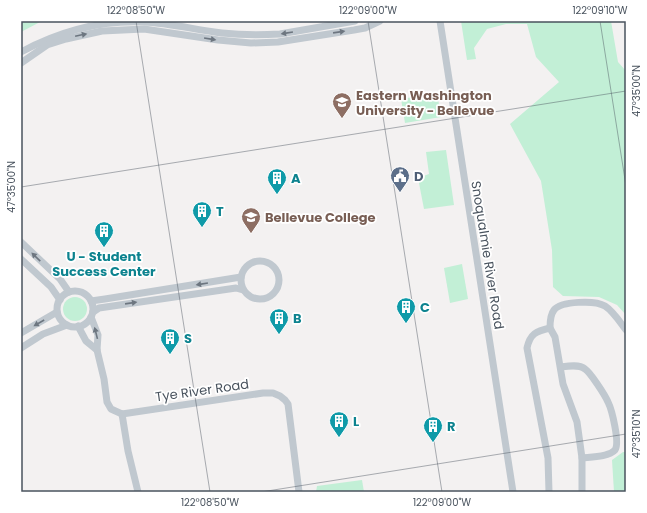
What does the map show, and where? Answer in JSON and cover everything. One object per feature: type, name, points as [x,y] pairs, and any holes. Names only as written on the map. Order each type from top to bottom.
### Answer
[{"type":"street","points":[[21,52],[46,39],[64,33],[96,25],[122,22],[144,22],[222,33],[270,35],[355,21]]},
{"type":"street","points":[[21,63],[47,45],[102,31],[144,29],[251,44],[278,42],[354,30],[380,21]]},
{"type":"street","name":"Snoqualmie River Road","points":[[440,21],[513,492]]},
{"type":"street","points":[[21,242],[60,279],[69,292]]},
{"type":"street","points":[[21,259],[51,287],[60,300]]},
{"type":"street","points":[[21,348],[43,334],[67,325],[83,325],[92,315],[106,307],[236,288],[243,290],[251,297],[258,299],[271,296],[276,291],[278,284],[278,277],[274,267],[264,261],[259,261],[248,265],[244,269],[241,277],[243,290]]},
{"type":"street","points":[[91,301],[105,300],[241,277]]},
{"type":"street","points":[[67,325],[59,317],[57,308],[60,300],[69,292],[82,292],[91,301],[92,315],[98,335],[97,350],[104,379],[107,402],[111,409],[122,414],[128,451],[138,492]]},
{"type":"street","points":[[582,492],[582,458],[577,422],[563,384],[555,337],[550,328],[551,315],[556,308],[567,304],[588,302],[599,304],[605,306],[626,330]]},
{"type":"street","points":[[21,334],[58,312]]},
{"type":"street","points":[[78,326],[86,341],[97,350]]},
{"type":"street","points":[[549,492],[548,458],[527,348],[529,340],[538,330],[550,328]]},
{"type":"street","points":[[561,367],[573,366],[584,368],[589,372],[608,401],[613,417],[617,445],[614,451],[608,454],[582,458]]},
{"type":"street","name":"Tye River Road","points":[[122,414],[263,393],[273,393],[280,396],[285,400],[289,409],[299,492]]},
{"type":"green space","points":[[21,21],[42,21],[21,32]]},
{"type":"green space","points":[[461,21],[611,21],[618,62],[626,71],[626,315],[617,305],[599,297],[563,296],[553,287],[552,250],[541,181],[510,124],[559,82],[536,57],[527,24],[506,24],[487,29],[474,48],[476,59],[467,60]]},
{"type":"green space","points":[[437,93],[441,117],[405,123],[401,99]]},
{"type":"green space","points":[[446,150],[454,205],[424,209],[418,178],[429,174],[426,152]]},
{"type":"green space","points":[[462,264],[468,299],[450,303],[444,268]]},
{"type":"green space","points":[[75,297],[80,298],[86,304],[86,314],[80,320],[75,321],[70,320],[64,314],[63,309],[64,304],[70,298]]},
{"type":"green space","points":[[623,452],[626,452],[626,492],[614,492],[612,460]]},
{"type":"green space","points":[[362,480],[364,492],[316,492],[317,486]]},
{"type":"place","name":"Eastern Washington University - Bellevue","points":[[342,119]]},
{"type":"place","name":"D","points":[[400,193]]},
{"type":"place","name":"A","points":[[277,195]]},
{"type":"place","name":"T","points":[[202,228]]},
{"type":"place","name":"Bellevue College","points":[[251,234]]},
{"type":"place","name":"U - Student Success Center","points":[[104,248]]},
{"type":"place","name":"C","points":[[406,324]]},
{"type":"place","name":"B","points":[[279,335]]},
{"type":"place","name":"S","points":[[170,355]]},
{"type":"place","name":"L","points":[[339,438]]},
{"type":"place","name":"R","points":[[433,443]]}]
